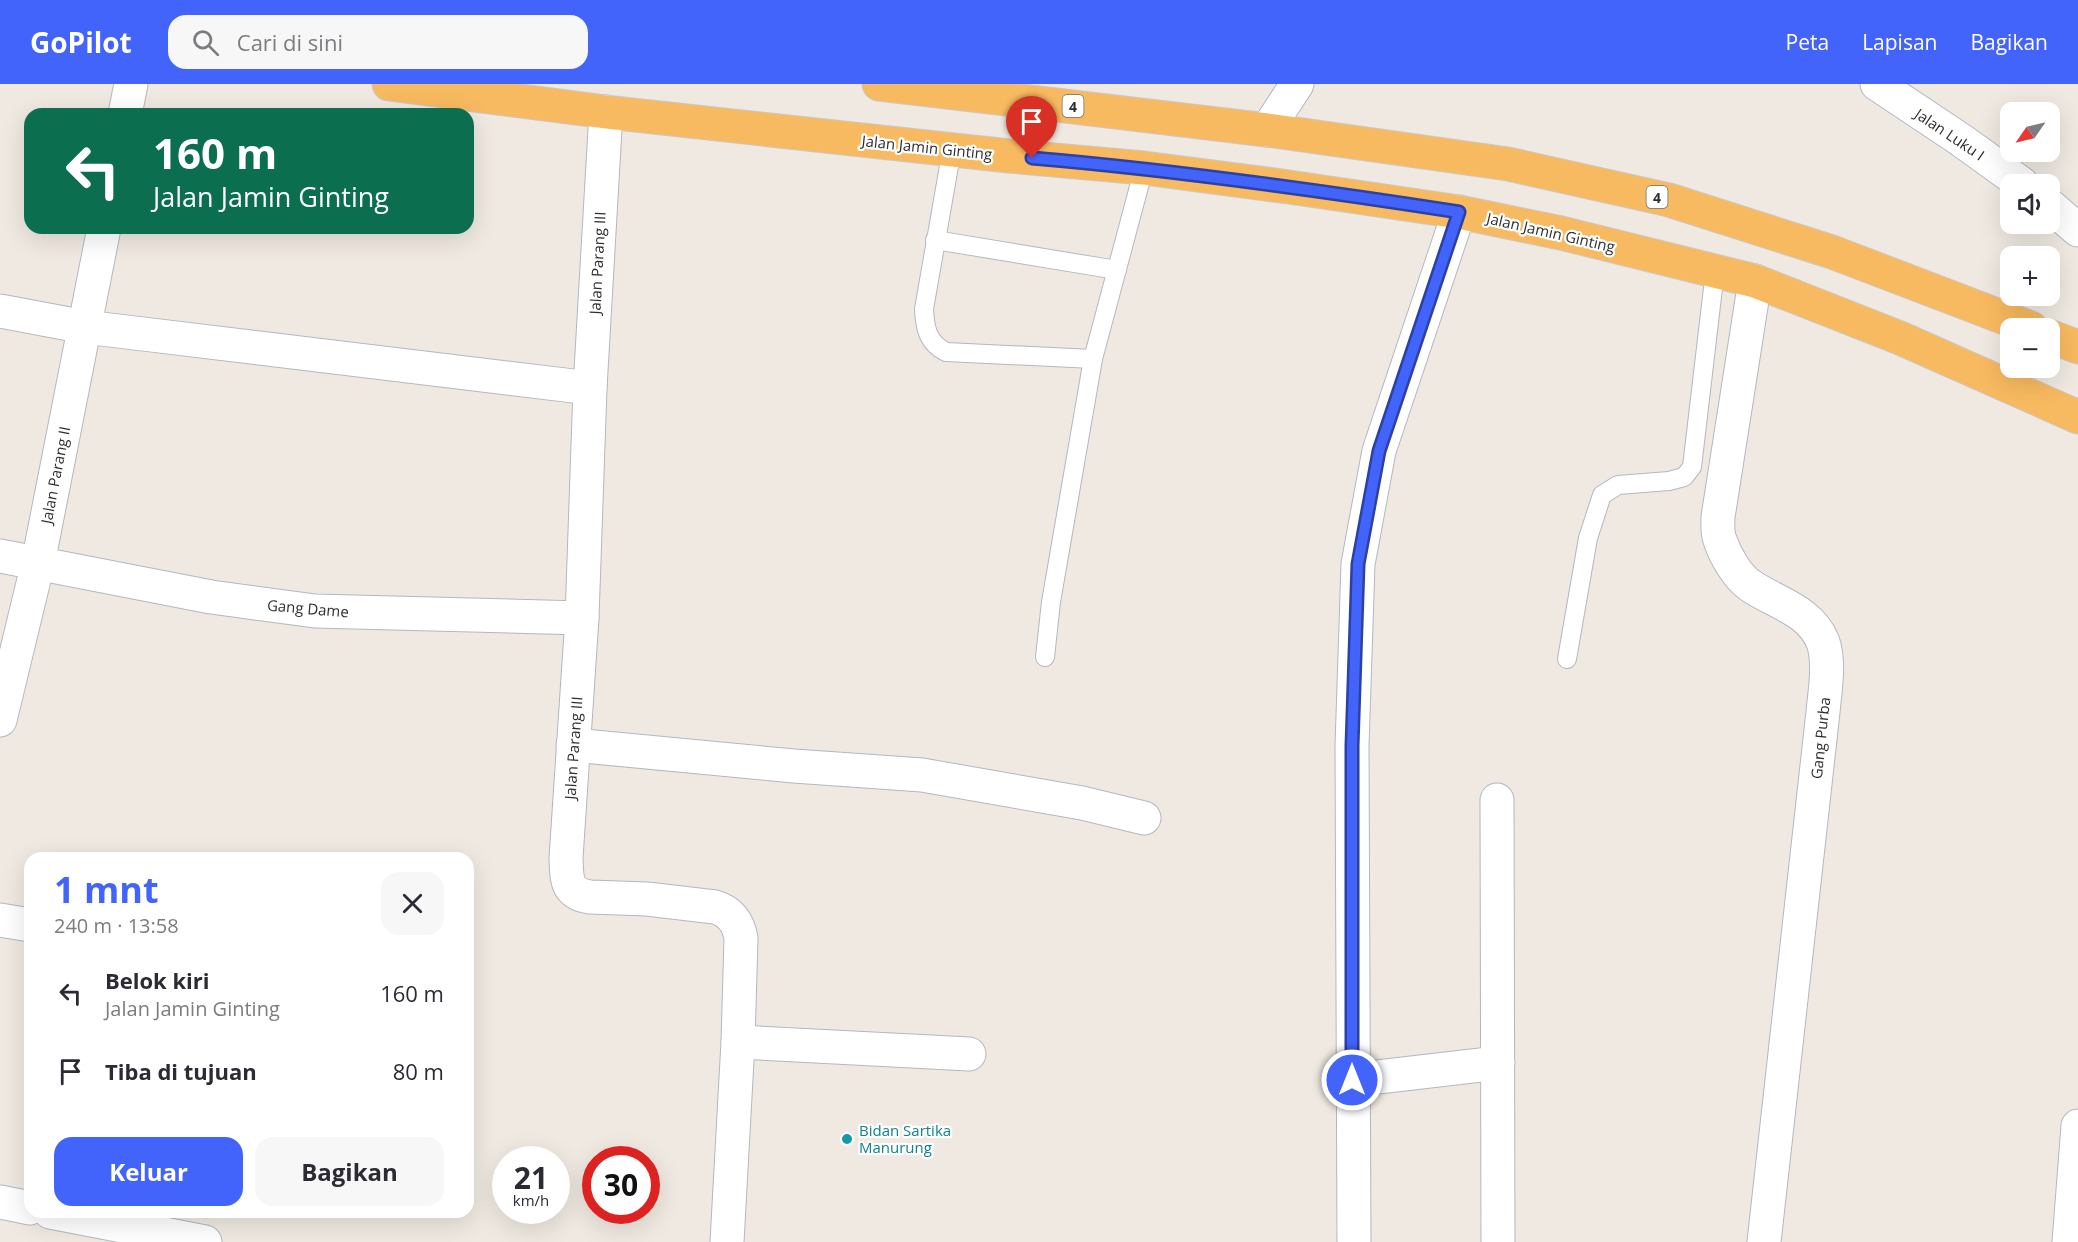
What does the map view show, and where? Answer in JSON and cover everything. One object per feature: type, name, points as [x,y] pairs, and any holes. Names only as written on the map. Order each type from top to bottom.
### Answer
[{"type":"highway","name":"Jalan Jamin Ginting","points":[[389,84],[606,112],[1144,168],[1459,212],[1561,233],[1755,281],[1900,338],[2078,417]]},
{"type":"highway","name":"4","points":[[879,84],[1267,130],[1508,164],[1669,200],[1832,252],[2005,318]]},
{"type":"highway","points":[[2060,340],[2078,347]]},
{"type":"street","points":[[127,108],[131,84]]},
{"type":"street","points":[[1267,130],[1297,84]]},
{"type":"street","name":"Jalan Luku I","points":[[1877,84],[2008,174]]},
{"type":"street","name":"Jalan Parang III","points":[[606,112],[590,388],[582,618],[566,858],[567,882],[572,890],[581,896],[647,899],[715,907],[734,919],[739,927],[741,938],[738,1042],[726,1242]]},
{"type":"street","points":[[1354,1242],[1352,746],[1358,564],[1379,451],[1459,212]]},
{"type":"street","points":[[2060,214],[2078,230]]},
{"type":"street","name":"Jalan Parang II","points":[[0,720],[38,563],[103,234]]},
{"type":"street","name":"Gang Purba","points":[[1755,281],[1718,517],[1719,538],[1741,577],[1750,585],[1779,600],[1810,621],[1823,642],[1826,664],[1823,712],[1764,1242]]},
{"type":"street","points":[[0,311],[85,327],[590,388]]},
{"type":"street","name":"Gang Dame","points":[[0,555],[211,597],[315,611],[582,618]]},
{"type":"street","points":[[573,745],[922,776],[1082,803],[1144,818]]},
{"type":"street","points":[[1497,800],[1498,1242]]},
{"type":"street","points":[[0,920],[24,924]]},
{"type":"street","points":[[738,1042],[969,1054]]},
{"type":"street","points":[[1352,1080],[1498,1063]]},
{"type":"street","points":[[2069,1242],[2078,1126]]},
{"type":"street","points":[[0,1202],[24,1207]]},
{"type":"street","points":[[81,1218],[205,1242]]},
{"type":"lane","points":[[952,149],[924,309],[925,325],[935,346],[946,352],[1093,359]]},
{"type":"lane","points":[[1045,657],[1051,602],[1093,359],[1144,168]]},
{"type":"lane","points":[[935,240],[1117,270]]},
{"type":"lane","points":[[1567,659],[1588,538],[1602,495],[1618,485],[1669,481],[1684,477],[1692,467],[1715,271]]},
{"type":"place","name":"Bidan Sartika Manurung","points":[[847,1139]]},
{"type":"route","points":[[1032,158],[1144,168],[1459,212],[1379,451],[1358,564],[1352,746],[1352,1080]]}]
